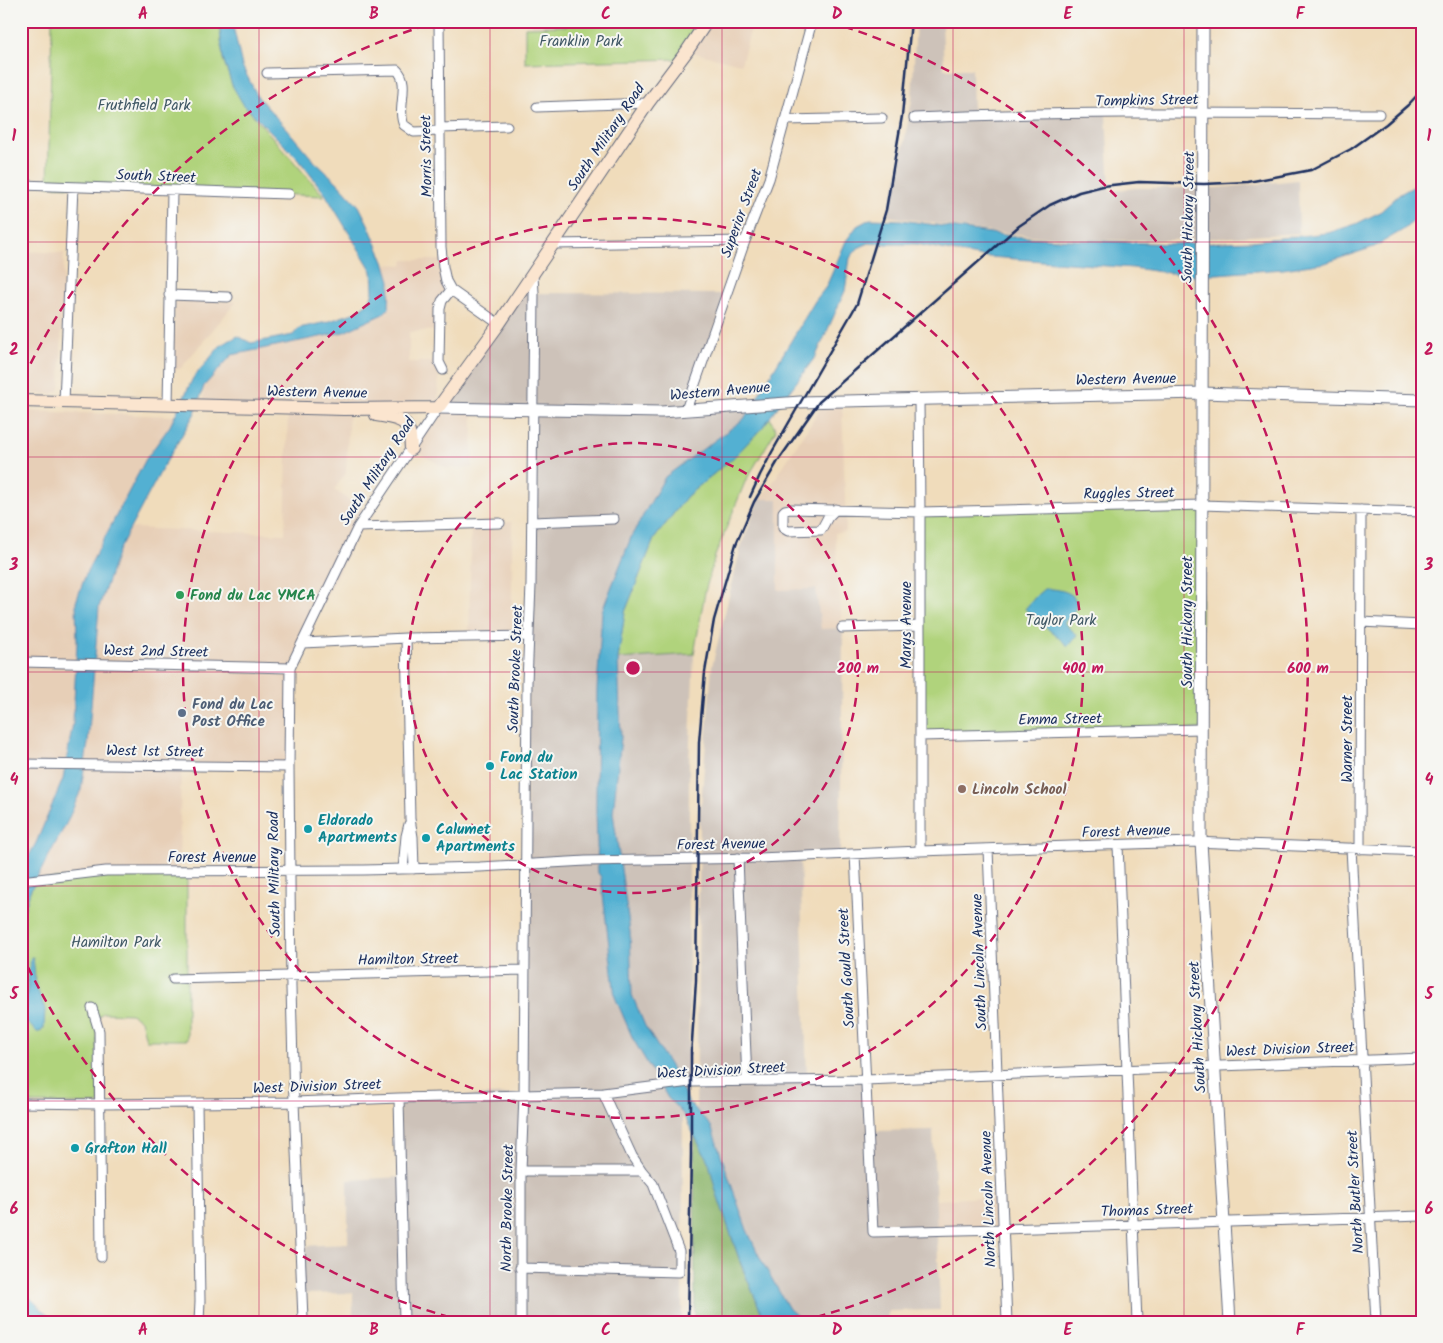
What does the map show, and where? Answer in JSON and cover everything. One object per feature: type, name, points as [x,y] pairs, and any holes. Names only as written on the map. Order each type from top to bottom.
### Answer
[{"type":"main road","name":"South Military Road","points":[[438,408],[499,324],[648,103],[707,21]]},
{"type":"main road","name":"Western Avenue","points":[[21,401],[344,409],[438,408]]},
{"type":"main road","points":[[344,409],[395,418],[402,422],[409,430],[411,449]]},
{"type":"street","name":"Morris Street","points":[[440,21],[442,253],[446,281],[451,290]]},
{"type":"street","name":"Superior Street","points":[[686,410],[745,240],[769,179],[812,21]]},
{"type":"street","name":"South Hickory Street","points":[[1203,21],[1201,842],[1230,1322]]},
{"type":"street","points":[[267,73],[397,70],[403,80],[402,121],[404,125],[414,132],[507,126]]},
{"type":"street","points":[[537,107],[648,103]]},
{"type":"street","name":"Tompkins Street","points":[[914,118],[1203,113],[1379,114]]},
{"type":"street","points":[[785,120],[882,118]]},
{"type":"street","name":"South Street","points":[[21,185],[289,194]]},
{"type":"street","points":[[64,402],[72,187]]},
{"type":"street","points":[[172,191],[169,295],[172,406]]},
{"type":"street","points":[[554,244],[745,240]]},
{"type":"street","name":"South Brooke Street","points":[[524,1094],[527,682],[532,522],[534,293],[532,275]]},
{"type":"street","points":[[443,370],[439,362],[440,309],[442,301],[451,290],[499,324]]},
{"type":"street","points":[[169,295],[228,297]]},
{"type":"street","name":"Western Avenue","points":[[438,408],[661,412],[789,402],[1202,393],[1422,400]]},
{"type":"street","name":"Marys Avenue","points":[[919,399],[920,851]]},
{"type":"street","name":"South Military Road","points":[[303,1319],[291,976],[290,668],[358,527],[438,408]]},
{"type":"street","name":"Ruggles Street","points":[[836,510],[828,517],[821,530],[788,531],[783,528],[783,512],[785,510],[836,510],[920,512],[1202,505],[1422,512]]},
{"type":"street","name":"Warner Street","points":[[1361,510],[1361,622],[1355,849],[1362,1060]]},
{"type":"street","points":[[532,522],[614,519]]},
{"type":"street","points":[[358,527],[500,523]]},
{"type":"street","points":[[1361,622],[1422,625]]},
{"type":"street","points":[[842,628],[920,626]]},
{"type":"street","points":[[303,643],[406,638],[529,636]]},
{"type":"street","points":[[406,638],[410,819],[413,837],[414,869]]},
{"type":"street","name":"West 2nd Street","points":[[21,662],[290,668]]},
{"type":"street","name":"Emma Street","points":[[920,736],[1201,729]]},
{"type":"street","name":"West 1st Street","points":[[21,764],[289,767]]},
{"type":"street","points":[[404,869],[406,836],[410,819]]},
{"type":"street","name":"Forest Avenue","points":[[21,881],[106,871],[414,869],[586,861],[738,858],[1201,842],[1422,851]]},
{"type":"street","points":[[1118,845],[1138,1322]]},
{"type":"street","name":"South Lincoln Avenue","points":[[988,849],[997,1074]]},
{"type":"street","name":"South Gould Street","points":[[855,854],[873,1232]]},
{"type":"street","points":[[738,858],[747,1081]]},
{"type":"street","name":"Hamilton Street","points":[[173,979],[525,970]]},
{"type":"street","points":[[92,1008],[99,1032],[101,1257]]},
{"type":"street","name":"West Division Street","points":[[21,1103],[294,1102],[603,1093],[686,1082],[865,1080],[1422,1058]]},
{"type":"street","name":"North Butler Street","points":[[1362,1060],[1376,1322]]},
{"type":"street","name":"North Lincoln Avenue","points":[[997,1074],[1007,1322]]},
{"type":"street","points":[[520,1268],[680,1272],[679,1251],[654,1184],[632,1156],[603,1093]]},
{"type":"street","name":"North Brooke Street","points":[[521,1322],[521,1171],[524,1094]]},
{"type":"street","points":[[399,1098],[404,1322]]},
{"type":"street","points":[[197,1103],[199,1322]]},
{"type":"street","points":[[521,1171],[642,1171]]},
{"type":"street","name":"Thomas Street","points":[[873,1232],[1422,1216]]},
{"type":"shaded area","points":[[531,21],[567,21],[567,26],[531,27]]},
{"type":"shaded area","points":[[707,21],[753,21],[741,64],[687,51]]},
{"type":"shaded area","points":[[916,21],[942,21],[944,69],[972,69],[973,116],[1106,114],[1110,191],[1136,188],[1217,188],[1298,180],[1299,233],[1185,240],[1084,240],[991,232],[888,216],[899,171],[912,100]]},
{"type":"shaded area","points":[[21,251],[64,253],[60,387],[59,391],[52,394],[21,394]]},
{"type":"shaded area","points":[[404,260],[442,260],[451,290],[442,301],[439,330],[409,332],[409,362],[439,362],[438,408],[473,409],[472,468],[446,468],[411,449],[438,409],[349,410],[346,473],[334,490],[369,512],[290,668],[289,767],[181,766],[179,870],[36,880],[67,822],[81,790],[88,743],[99,607],[118,551],[130,528],[285,534],[288,408],[202,406],[204,386],[232,355],[344,332],[383,314],[387,311],[390,303],[390,281],[385,264],[403,265]]},
{"type":"shaded area","points":[[533,275],[535,293],[726,294],[686,410],[754,404],[744,419],[665,477],[602,611],[597,690],[596,809],[598,873],[601,877],[610,949],[668,1098],[683,1114],[682,1322],[552,1319],[552,1322],[353,1322],[353,1293],[302,1294],[300,1246],[348,1244],[348,1180],[401,1177],[399,1098],[523,1094],[532,411],[438,408]]},
{"type":"shaded area","points":[[178,300],[236,302],[181,368],[173,371],[175,304]]},
{"type":"shaded area","points":[[842,401],[846,532],[835,533],[842,628],[821,629],[778,590],[778,499],[759,499],[769,488],[825,402]]},
{"type":"shaded area","points":[[21,411],[175,416],[87,571],[76,602],[77,642],[73,723],[63,779],[36,843],[21,870]]},
{"type":"shaded area","points":[[759,499],[778,499],[778,590],[816,589],[821,629],[842,628],[843,635],[840,855],[800,857],[807,1080],[865,1080],[868,1131],[933,1130],[940,1310],[888,1311],[886,1322],[807,1322],[789,1309],[760,1258],[747,1230],[711,1126],[696,1111],[700,820],[712,666],[741,547]]},
{"type":"shaded area","points":[[512,522],[512,636],[469,637],[471,524]]},
{"type":"shaded area","points":[[694,654],[689,763],[689,1083],[679,1083],[645,1026],[632,995],[630,932],[613,813],[621,738],[618,659]]},
{"type":"shaded area","points":[[1002,1196],[1003,1229],[937,1230],[936,1200]]},
{"type":"green space","name":"Fruthfield Park","points":[[52,21],[219,21],[223,59],[232,85],[244,105],[324,196],[48,186]]},
{"type":"green space","name":"Franklin Park","points":[[567,21],[707,21],[681,59],[525,63],[525,27],[567,26]]},
{"type":"green space","points":[[770,418],[776,430],[745,482],[715,556],[705,592],[694,654],[618,659],[625,612],[654,539],[687,496],[734,457]]},
{"type":"green space","name":"Taylor Park","points":[[1202,505],[1201,729],[920,736],[920,512]]},
{"type":"green space","name":"Hamilton Park","points":[[187,870],[187,1040],[146,1040],[141,1020],[131,1014],[103,1013],[96,1020],[99,1104],[21,1103],[21,920],[30,891],[36,880]]},
{"type":"green space","points":[[694,1135],[709,1163],[716,1191],[741,1265],[762,1314],[768,1322],[695,1322]]},
{"type":"water","points":[[219,21],[232,21],[242,66],[258,97],[314,161],[359,206],[385,264],[390,281],[389,308],[383,314],[344,332],[232,355],[204,386],[195,413],[162,469],[118,551],[99,607],[88,743],[81,790],[67,822],[30,891],[21,920],[21,870],[36,843],[63,779],[73,723],[77,642],[76,602],[87,571],[146,459],[170,426],[193,378],[221,345],[238,336],[251,343],[293,335],[299,328],[327,322],[356,312],[370,301],[373,291],[372,271],[326,195],[299,160],[243,104],[232,85],[223,58]]},
{"type":"water","points":[[1422,182],[1422,214],[1403,230],[1374,247],[1325,263],[1283,269],[1190,276],[1133,268],[977,256],[916,244],[869,243],[858,248],[850,258],[845,291],[816,356],[762,428],[734,457],[687,496],[654,539],[625,612],[618,659],[621,738],[613,813],[630,932],[632,995],[645,1026],[670,1066],[689,1103],[711,1126],[747,1230],[760,1258],[789,1309],[807,1322],[768,1322],[762,1314],[741,1264],[716,1191],[709,1163],[683,1114],[668,1098],[633,1039],[615,997],[601,877],[598,873],[596,809],[597,690],[602,611],[632,535],[665,477],[744,419],[815,301],[826,287],[846,241],[857,226],[870,219],[901,220],[1011,236],[1071,240],[1173,244],[1252,241],[1328,233],[1356,224],[1380,212],[1400,194]]},
{"type":"water","points":[[1044,589],[1066,592],[1076,600],[1076,608],[1064,623],[1077,635],[1068,646],[1025,609]]},
{"type":"water","points":[[31,957],[33,957],[36,986],[45,1009],[44,1028],[40,1032],[37,1032],[24,1018]]},
{"type":"water","points":[[21,1281],[28,1296],[51,1318],[63,1322],[26,1322],[21,1318]]},
{"type":"railway","points":[[750,497],[772,452],[857,304],[886,210],[902,116],[911,21]]},
{"type":"railway","points":[[691,1056],[696,981],[699,742],[705,672],[714,620],[736,544],[754,502],[778,461],[819,402],[1019,226],[1050,205],[1079,192],[1103,186],[1139,182],[1204,184],[1248,182],[1311,170],[1351,149],[1386,124],[1422,90]]},
{"type":"railway","points":[[688,1322],[691,1049]]},
{"type":"place","name":"Fond du Lac YMCA","points":[[180,595]]},
{"type":"place","name":"Fond du Lac Post Office","points":[[182,713]]},
{"type":"place","name":"Fond du Lac Station","points":[[490,766]]},
{"type":"place","name":"Lincoln School","points":[[962,789]]},
{"type":"place","name":"Eldorado Apartments","points":[[308,829]]},
{"type":"place","name":"Calumet Apartments","points":[[426,838]]},
{"type":"place","name":"Grafton Hall","points":[[75,1148]]}]
